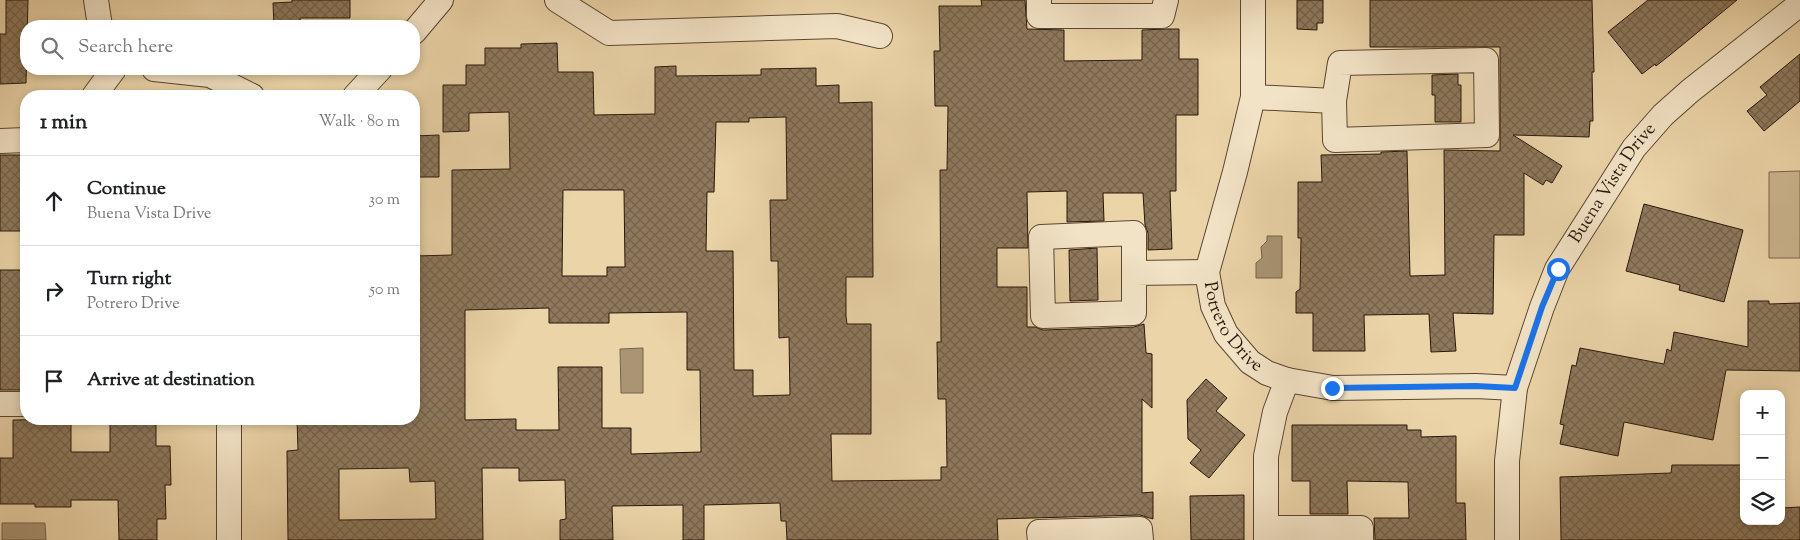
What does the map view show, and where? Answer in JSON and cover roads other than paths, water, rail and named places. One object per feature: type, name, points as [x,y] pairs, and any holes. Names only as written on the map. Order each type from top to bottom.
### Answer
[{"type":"street","points":[[96,0],[99,20]]},
{"type":"street","points":[[420,25],[441,0]]},
{"type":"street","points":[[557,0],[609,33],[837,26],[880,36]]},
{"type":"street","points":[[1039,0],[1039,16],[1162,16],[1166,0]]},
{"type":"street","name":"Potrero Drive","points":[[1253,0],[1253,97],[1235,172],[1207,272],[1213,306],[1226,334],[1250,362],[1267,373],[1287,380],[1332,388],[1476,386],[1515,388]]},
{"type":"street","name":"Buena Vista Drive","points":[[1507,540],[1507,461],[1515,388],[1542,307],[1558,269],[1634,148],[1663,115],[1690,91],[1800,4]]},
{"type":"street","points":[[1486,60],[1487,135],[1335,140],[1334,101],[1340,63],[1486,60]]},
{"type":"street","points":[[98,90],[110,75]]},
{"type":"street","points":[[210,75],[240,90]]},
{"type":"street","points":[[361,90],[374,75]]},
{"type":"street","points":[[1253,97],[1334,101]]},
{"type":"street","points":[[0,141],[20,140]]},
{"type":"street","points":[[1134,233],[1134,273],[1134,313],[1043,316],[1041,237],[1134,233]]},
{"type":"street","points":[[1134,273],[1207,272]]},
{"type":"street","points":[[1287,380],[1275,412],[1266,456],[1266,534],[1361,528],[1361,540]]},
{"type":"street","points":[[0,404],[20,404]]},
{"type":"street","points":[[229,425],[229,540]]},
{"type":"street","points":[[1040,540],[1040,532],[1140,529],[1141,540]]}]
